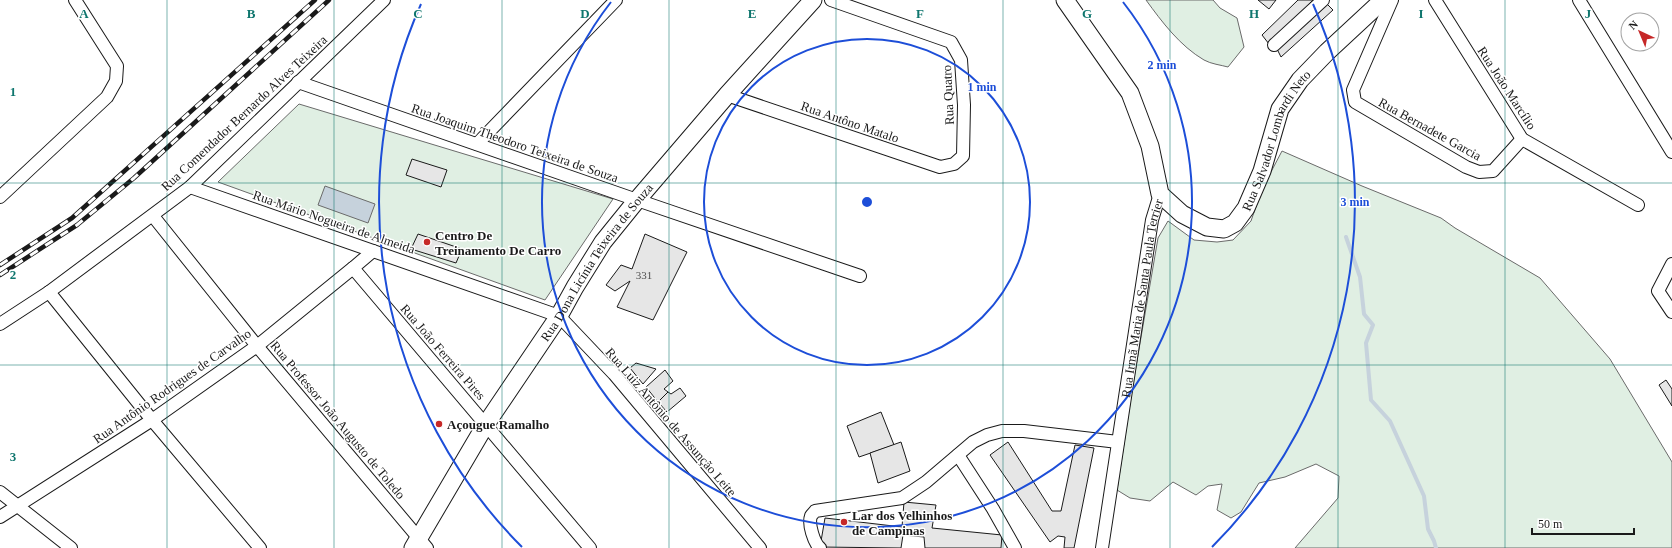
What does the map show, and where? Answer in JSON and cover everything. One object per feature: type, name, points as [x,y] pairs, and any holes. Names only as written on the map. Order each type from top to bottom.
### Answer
[{"type":"main road","name":"Rua Dona Licínia Teixeira de Souza","points":[[419,545],[486,424],[559,316],[603,242],[727,95],[813,0]]},
{"type":"main road","name":"Rua Irmã Maria de Santa Paula Terrier","points":[[1065,0],[1130,93],[1150,146],[1160,194]]},
{"type":"main road","name":"Rua Salvador Lombardi Neto","points":[[1160,194],[1182,214],[1207,227],[1224,229],[1235,222],[1246,208],[1262,171],[1280,108],[1300,80],[1383,0]]},
{"type":"street","points":[[0,197],[108,97],[116,81],[117,66],[75,0]]},
{"type":"street","name":"Rua Comendador Bernardo Alves Teixeira","points":[[0,324],[49,292],[190,187],[384,0]]},
{"type":"street","points":[[476,144],[616,0]]},
{"type":"street","name":"Rua Quatro","points":[[831,0],[951,42],[961,60],[964,105],[963,156]]},
{"type":"street","points":[[1274,45],[1323,0]]},
{"type":"street","name":"Rua Bernadete Garcia","points":[[1392,0],[1353,90],[1355,102],[1466,167],[1479,172],[1493,171],[1522,139]]},
{"type":"street","name":"Rua João Marcílio","points":[[1435,0],[1522,139],[1638,205]]},
{"type":"street","points":[[1579,0],[1672,152]]},
{"type":"street","name":"Rua Joaquim Theodoro Teixeira de Souza","points":[[298,82],[860,276]]},
{"type":"street","name":"Rua Antôno Matalo","points":[[727,95],[940,166],[954,164],[963,156]]},
{"type":"street","name":"Rua Mário Nogueira de Almeida","points":[[190,187],[559,316]]},
{"type":"street","name":"Rua Irmã Maria de Santa Paula Terrier","points":[[1102,548],[1152,220],[1160,194]]},
{"type":"street","name":"Rua Professor João Augusto de Toledo","points":[[153,216],[256,346],[419,545]]},
{"type":"street","points":[[353,268],[373,251]]},
{"type":"street","points":[[1672,264],[1658,291],[1672,312]]},
{"type":"street","name":"Rua Antônio Rodrigues de Carvalho","points":[[0,517],[152,420],[256,346],[353,268]]},
{"type":"street","name":"Rua João Ferreira Pires","points":[[353,268],[590,548]]},
{"type":"street","points":[[49,292],[152,420],[260,548]]},
{"type":"street","name":"Rua Luiz Antônio de Assunção Leite","points":[[559,316],[614,374],[760,548]]},
{"type":"street","points":[[820,548],[817,545],[810,524],[811,516],[815,511],[902,498],[926,482],[973,442],[987,435],[1002,431],[1024,431],[1118,442]]},
{"type":"street","points":[[958,455],[993,509],[1015,548]]},
{"type":"street","points":[[0,492],[71,548]]},
{"type":"green space","points":[[1146,0],[1213,0],[1220,8],[1237,18],[1244,47],[1228,67],[1207,61],[1195,54],[1179,41]]},
{"type":"green space","points":[[299,104],[613,199],[545,300],[218,182]]},
{"type":"green space","points":[[1282,151],[1441,218],[1455,228],[1540,278],[1610,359],[1672,462],[1672,548],[1295,548],[1338,498],[1339,476],[1316,464],[1285,477],[1259,483],[1241,512],[1231,518],[1217,510],[1222,484],[1208,486],[1196,495],[1173,482],[1150,501],[1130,498],[1117,490],[1133,384],[1158,238],[1168,221],[1194,240],[1217,242],[1233,240],[1251,221],[1262,189]]},
{"type":"shaded area","points":[[325,186],[375,204],[368,223],[318,205]]},
{"type":"building","points":[[1258,0],[1276,0],[1269,9]]},
{"type":"building","points":[[1298,0],[1313,0],[1269,44],[1262,35]]},
{"type":"building","points":[[1326,3],[1333,10],[1281,57],[1277,49]]},
{"type":"building","points":[[412,159],[447,170],[441,187],[406,175]]},
{"type":"building","name":"Centro De Treinamento De Carro","points":[[418,234],[462,249],[456,263],[411,249]]},
{"type":"building","points":[[645,234],[687,252],[653,320],[617,307],[630,281],[615,291],[606,285],[621,265],[632,269]]},
{"type":"building","points":[[636,363],[656,369],[643,384],[630,368]]},
{"type":"building","points":[[665,370],[673,381],[664,389],[668,392],[658,402],[646,387]]},
{"type":"building","points":[[1666,380],[1672,389],[1672,406],[1659,385]]},
{"type":"building","points":[[680,388],[686,396],[667,412],[658,402],[668,392],[671,394]]},
{"type":"building","points":[[881,412],[894,445],[859,457],[847,426]]},
{"type":"building","points":[[901,442],[910,471],[878,483],[870,453]]},
{"type":"building","points":[[1008,442],[1052,511],[1061,511],[1075,445],[1094,448],[1074,548],[1064,548],[1065,537],[1058,536],[1050,542],[990,455]]},
{"type":"building","name":"Lar dos Velhinhos de Campinas","points":[[904,502],[936,505],[932,528],[1002,535],[1001,548],[925,548],[924,537],[903,535],[901,548],[820,547],[825,518],[902,527]]},
{"type":"waterway","points":[[1346,237],[1360,277],[1364,314],[1373,325],[1366,343],[1371,400],[1390,421],[1424,496],[1428,529],[1436,548]]},
{"type":"railway","points":[[0,265],[72,218],[315,0]]},
{"type":"railway","points":[[0,275],[77,225],[134,178],[329,0]]},
{"type":"place","name":"Centro De Treinamento De Carro","points":[[427,242]]},
{"type":"place","name":"Açougue Ramalho","points":[[439,424]]},
{"type":"place","name":"Lar dos Velhinhos de Campinas","points":[[844,522]]}]
